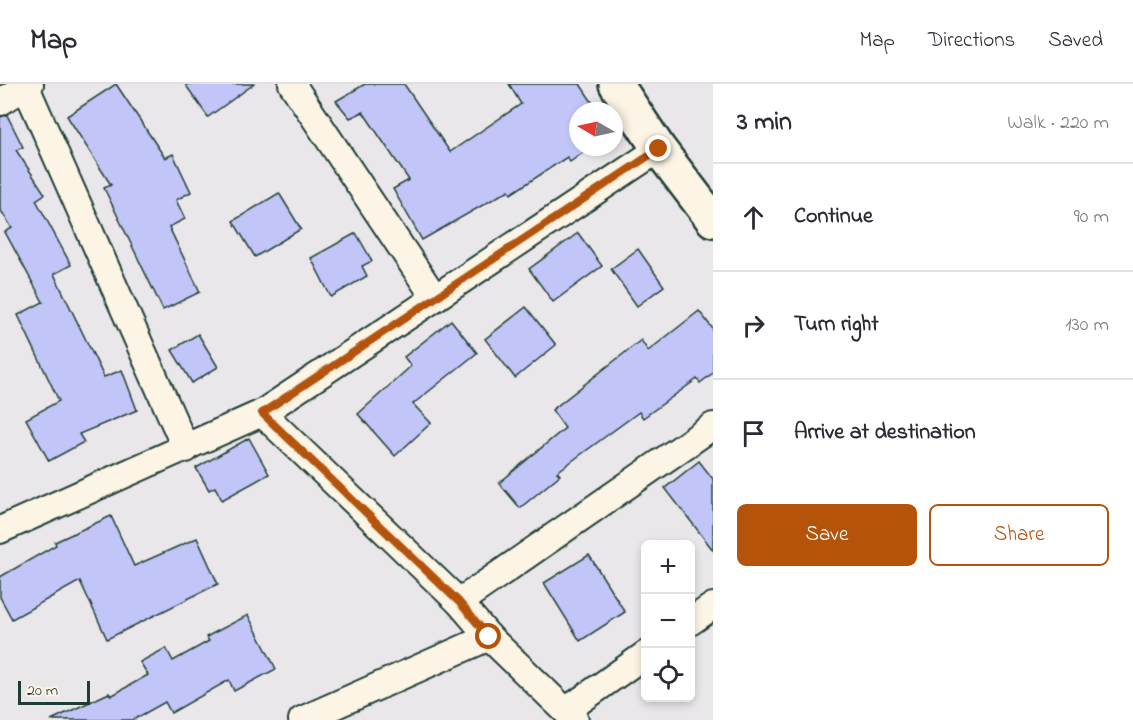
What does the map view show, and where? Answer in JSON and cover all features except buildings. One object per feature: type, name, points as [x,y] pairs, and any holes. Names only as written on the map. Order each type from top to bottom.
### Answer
[{"type":"street","points":[[292,84],[435,298]]},
{"type":"street","points":[[616,84],[659,149],[713,220]]},
{"type":"street","points":[[0,102],[28,85],[186,448]]},
{"type":"street","points":[[0,530],[262,413],[659,149]]},
{"type":"street","points":[[262,413],[459,602],[489,637],[571,715],[641,657]]},
{"type":"street","points":[[459,602],[713,426]]},
{"type":"street","points":[[695,619],[713,606]]},
{"type":"street","points":[[302,720],[489,637]]},
{"type":"route","points":[[489,637],[459,602],[262,413],[659,149]]}]
